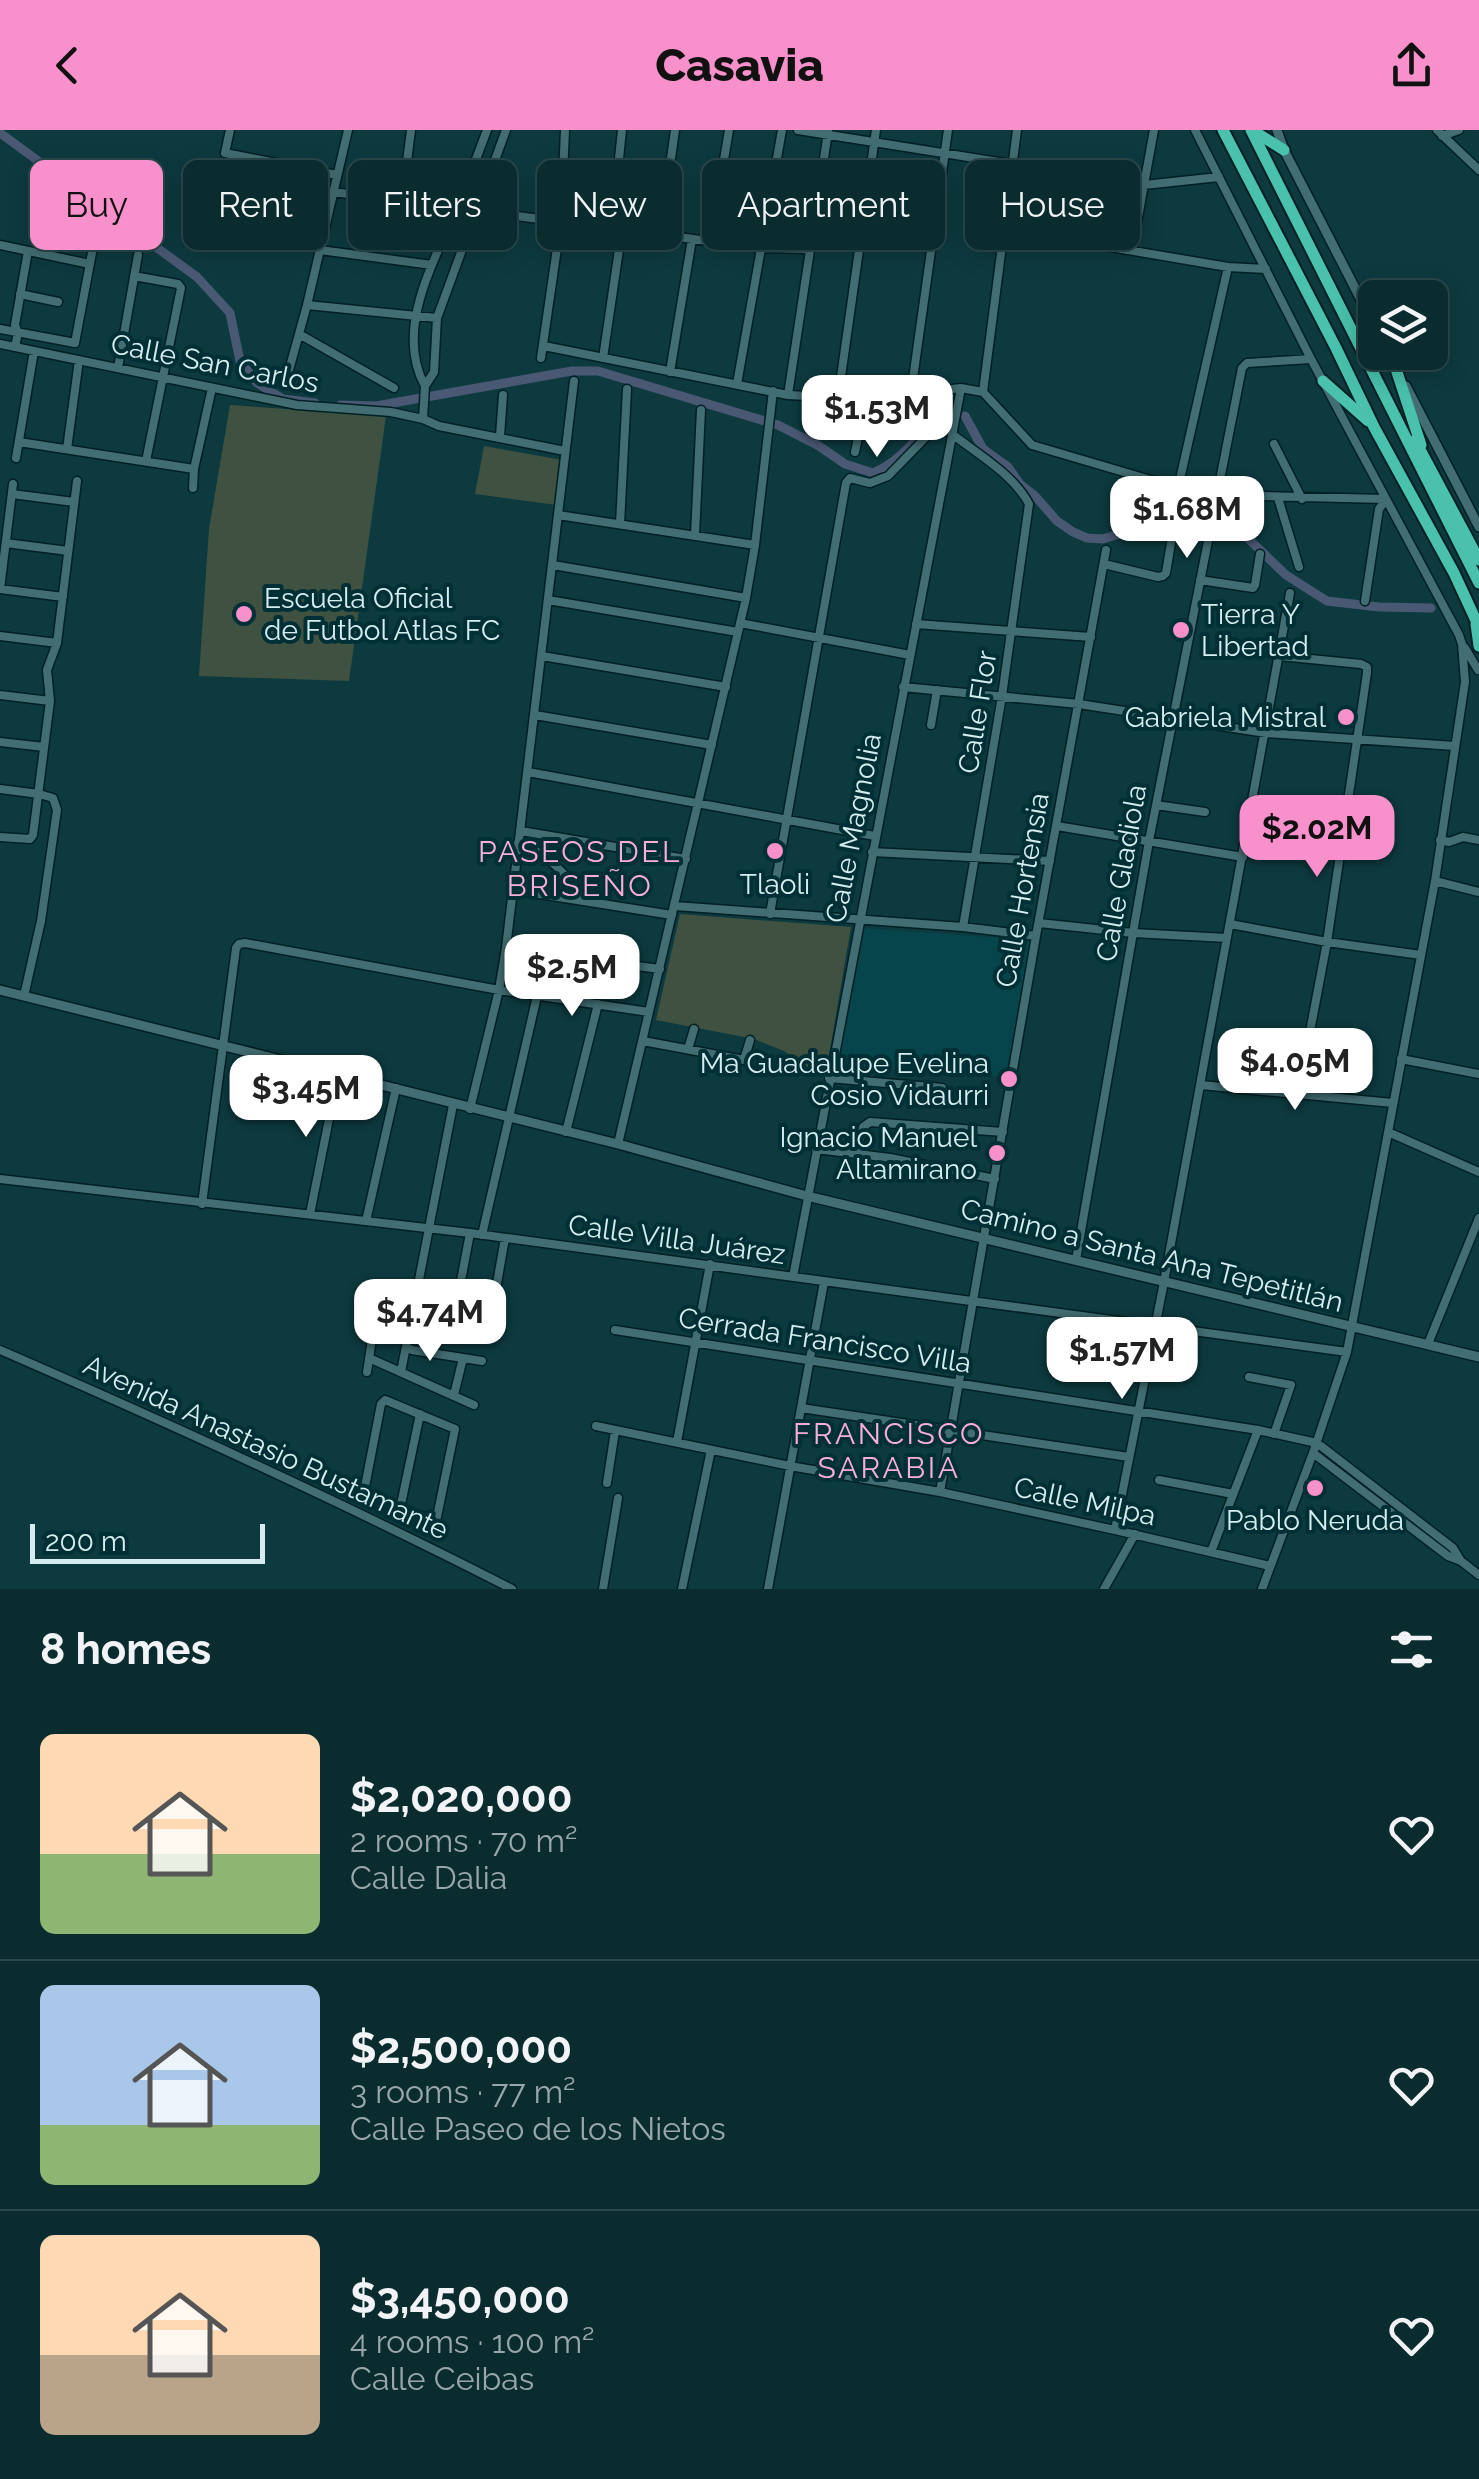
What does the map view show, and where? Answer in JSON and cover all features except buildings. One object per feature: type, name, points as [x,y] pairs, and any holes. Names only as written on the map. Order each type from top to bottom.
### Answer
[{"type":"highway","points":[[1223,130],[1374,428],[1454,573],[1477,623],[1479,646]]},
{"type":"highway","points":[[1252,130],[1284,150]]},
{"type":"highway","points":[[1252,130],[1358,343]]},
{"type":"highway","points":[[1372,370],[1479,583]]},
{"type":"highway","points":[[1376,370],[1479,560]]},
{"type":"highway","points":[[1396,370],[1426,458]]},
{"type":"highway","points":[[1322,381],[1374,428]]},
{"type":"street","points":[[230,130],[225,153],[337,175]]},
{"type":"street","points":[[328,214],[348,130]]},
{"type":"street","points":[[407,160],[411,130]]},
{"type":"street","points":[[475,160],[487,130]]},
{"type":"street","points":[[494,160],[506,130]]},
{"type":"street","points":[[564,160],[565,130]]},
{"type":"street","points":[[619,160],[622,130]]},
{"type":"street","points":[[671,160],[675,130]]},
{"type":"street","points":[[724,160],[729,130]]},
{"type":"street","points":[[777,160],[782,130]]},
{"type":"street","points":[[798,130],[988,160]]},
{"type":"street","points":[[838,398],[876,130]]},
{"type":"street","points":[[911,393],[948,130]]},
{"type":"street","points":[[1013,160],[1017,130]]},
{"type":"street","points":[[1140,206],[1154,130]]},
{"type":"street","points":[[1195,130],[1322,381],[1478,671],[1472,672],[1465,682]]},
{"type":"street","points":[[1277,130],[1358,294]]},
{"type":"street","points":[[1439,133],[1459,130]]},
{"type":"street","points":[[824,160],[828,132]]},
{"type":"street","points":[[1439,133],[1479,170]]},
{"type":"street","points":[[1140,183],[1220,177]]},
{"type":"street","points":[[333,192],[348,194]]},
{"type":"street","points":[[682,238],[702,240]]},
{"type":"street","points":[[670,372],[692,239]]},
{"type":"street","points":[[0,245],[90,264]]},
{"type":"street","points":[[7,345],[28,250]]},
{"type":"street","points":[[10,330],[76,343],[93,250]]},
{"type":"street","points":[[286,381],[320,250],[432,265]]},
{"type":"street","points":[[425,390],[414,358],[415,317],[439,250]]},
{"type":"street","points":[[423,419],[425,390],[434,372],[436,318],[461,250]]},
{"type":"street","points":[[541,358],[557,250]]},
{"type":"street","points":[[603,358],[618,250]]},
{"type":"street","points":[[737,384],[762,250]]},
{"type":"street","points":[[788,394],[810,250]]},
{"type":"street","points":[[983,392],[1001,250]]},
{"type":"street","points":[[1132,250],[1228,267],[1266,269]]},
{"type":"street","points":[[118,368],[138,255]]},
{"type":"street","points":[[1178,488],[1228,267]]},
{"type":"street","points":[[134,276],[180,287],[146,462]]},
{"type":"street","points":[[20,294],[58,302]]},
{"type":"street","points":[[307,305],[436,318]]},
{"type":"street","points":[[299,334],[394,388]]},
{"type":"street","name":"Calle San Carlos","points":[[7,345],[78,365],[118,368],[296,405],[391,412],[439,426],[566,450]]},
{"type":"street","points":[[544,346],[788,394],[866,398],[960,388],[983,392],[1032,446],[1178,488],[1217,495],[1385,500]]},
{"type":"street","points":[[16,458],[34,355]]},
{"type":"street","name":"Calle Gladiola","points":[[1076,1260],[1149,841],[1244,365],[1311,359]]},
{"type":"street","points":[[67,450],[78,365]]},
{"type":"street","points":[[1397,370],[1479,527]]},
{"type":"street","points":[[417,372],[434,372]]},
{"type":"street","points":[[470,1109],[500,990],[506,948],[574,381]]},
{"type":"street","points":[[194,488],[194,469],[212,388]]},
{"type":"street","name":"Calle Magnolia","points":[[793,1278],[960,388]]},
{"type":"street","points":[[620,524],[627,390]]},
{"type":"street","points":[[618,1144],[746,598],[773,392]]},
{"type":"street","points":[[500,436],[503,395]]},
{"type":"street","points":[[855,452],[866,398]]},
{"type":"street","points":[[694,535],[702,410]]},
{"type":"street","points":[[770,914],[846,483],[850,478],[876,482],[888,476],[929,434]]},
{"type":"street","name":"Calle Flor","points":[[952,434],[1004,474],[1029,504],[963,926]]},
{"type":"street","points":[[19,442],[194,469]]},
{"type":"street","points":[[1274,444],[1302,498]]},
{"type":"street","points":[[0,837],[32,838],[50,701],[48,670],[57,643],[76,481]]},
{"type":"street","points":[[63,597],[0,589],[13,489],[74,502]]},
{"type":"street","points":[[1278,498],[1299,567]]},
{"type":"street","points":[[1365,601],[1379,508],[1385,500]]},
{"type":"street","points":[[558,515],[755,545]]},
{"type":"street","points":[[1104,564],[1163,576],[1174,525]]},
{"type":"street","points":[[6,543],[68,550]]},
{"type":"street","name":"Calle Hortensia","points":[[940,1492],[1106,550]]},
{"type":"street","points":[[1200,580],[1253,588],[1260,554]]},
{"type":"street","points":[[552,565],[746,598]]},
{"type":"street","points":[[1115,1530],[1290,593]]},
{"type":"street","points":[[548,600],[820,638],[910,655]]},
{"type":"street","points":[[916,624],[1091,637]]},
{"type":"street","points":[[0,636],[57,643]]},
{"type":"street","points":[[1262,1589],[1347,1352],[1436,881],[1465,682],[1462,644]]},
{"type":"street","points":[[542,656],[726,686]]},
{"type":"street","points":[[1280,656],[1366,667],[1327,942],[1298,1095]]},
{"type":"street","points":[[904,687],[1079,704],[1266,733],[1455,746]]},
{"type":"street","points":[[930,725],[937,690]]},
{"type":"street","points":[[0,694],[50,701]]},
{"type":"street","points":[[534,716],[712,745]]},
{"type":"street","points":[[0,742],[44,748]]},
{"type":"street","points":[[528,772],[875,836]]},
{"type":"street","points":[[0,789],[52,798],[57,810],[41,922],[24,996]]},
{"type":"street","points":[[1156,805],[1205,812]]},
{"type":"street","points":[[1057,826],[1243,858]]},
{"type":"street","points":[[520,831],[686,859]]},
{"type":"street","points":[[1440,840],[1450,842],[1462,836],[1479,840]]},
{"type":"street","points":[[518,843],[530,846],[568,877],[586,900]]},
{"type":"street","points":[[872,852],[1050,861]]},
{"type":"street","points":[[1436,881],[1479,892]]},
{"type":"street","points":[[514,890],[674,910],[963,926],[1036,936]]},
{"type":"street","points":[[1039,924],[1228,938]]},
{"type":"street","points":[[1230,924],[1421,955]]},
{"type":"street","points":[[202,1204],[236,948],[242,943],[500,990],[649,1012]]},
{"type":"street","points":[[506,948],[611,968],[629,964],[660,969]]},
{"type":"street","name":"Camino a Santa Ana Tepetitlán","points":[[0,990],[618,1144],[808,1196],[1479,1357]]},
{"type":"street","points":[[482,1234],[537,996]]},
{"type":"street","points":[[566,1132],[598,1004]]},
{"type":"street","points":[[688,1049],[694,1029]]},
{"type":"street","points":[[643,1041],[744,1060],[750,1040]]},
{"type":"street","points":[[1402,1059],[1479,1074]]},
{"type":"street","points":[[310,1214],[338,1074]]},
{"type":"street","points":[[830,1078],[942,1088]]},
{"type":"street","points":[[1201,1085],[1393,1104]]},
{"type":"street","points":[[366,1221],[396,1088]]},
{"type":"street","points":[[401,1372],[453,1105]]},
{"type":"street","points":[[856,1155],[863,1127],[870,1122],[1003,1132]]},
{"type":"street","points":[[1388,1132],[1479,1172]]},
{"type":"street","points":[[816,1149],[995,1178]]},
{"type":"street","name":"Calle Villa Juárez","points":[[0,1179],[482,1234],[1347,1352]]},
{"type":"street","points":[[1428,1344],[1479,1218]]},
{"type":"street","points":[[470,1233],[453,1323],[458,1330],[482,1333],[489,1329],[506,1238]]},
{"type":"street","points":[[677,1442],[710,1264]]},
{"type":"street","points":[[768,1589],[824,1282]]},
{"type":"street","points":[[367,1372],[374,1326]]},
{"type":"street","name":"Cerrada Francisco Villa","points":[[616,1330],[1317,1442],[1453,1548],[1461,1561]]},
{"type":"street","points":[[406,1347],[482,1361]]},
{"type":"street","name":"Avenida Anastasio Bustamante","points":[[0,1350],[380,1521],[512,1589]]},
{"type":"street","points":[[369,1358],[474,1406]]},
{"type":"street","points":[[454,1396],[463,1358]]},
{"type":"street","points":[[1249,1376],[1291,1385],[1274,1434]]},
{"type":"street","points":[[389,1400],[420,1414],[454,1427],[455,1431],[437,1518],[430,1520],[366,1495],[364,1487],[381,1404],[389,1400]]},
{"type":"street","points":[[801,1408],[1130,1457]]},
{"type":"street","points":[[400,1509],[420,1414]]},
{"type":"street","name":"Calle Milpa","points":[[596,1426],[940,1492],[1270,1566]]},
{"type":"street","points":[[608,1483],[616,1430]]},
{"type":"street","points":[[1211,1552],[1258,1430]]},
{"type":"street","points":[[682,1589],[711,1450]]},
{"type":"street","name":"Cerrada Francisco Villa","points":[[1313,1453],[1448,1556],[1479,1575]]},
{"type":"street","points":[[1159,1480],[1233,1494]]},
{"type":"street","points":[[603,1589],[618,1498]]},
{"type":"street","points":[[380,1521],[386,1504]]},
{"type":"street","points":[[1104,1589],[1134,1534]]},
{"type":"shaded area","points":[[861,928],[1031,940],[1006,1077],[839,1065]]},
{"type":"green space","points":[[230,405],[386,416],[349,681],[199,676],[209,529]]},
{"type":"green space","points":[[484,446],[562,460],[557,505],[475,494]]},
{"type":"green space","points":[[680,914],[851,927],[825,1079],[784,1051],[754,1039],[656,1020]]},
{"type":"waterway","points":[[0,133],[197,277],[230,313],[240,361],[257,383],[283,399],[315,403]]},
{"type":"waterway","points":[[340,405],[376,406],[572,371],[598,371],[778,425],[845,464],[873,473],[899,457],[933,415],[950,404]]},
{"type":"waterway","points":[[965,416],[983,449],[1008,467],[1057,521],[1087,538],[1103,539],[1181,515],[1201,516]]},
{"type":"waterway","points":[[1222,521],[1237,528],[1286,575],[1327,601],[1431,608]]},
{"type":"place","name":"Escuela Oficial de Futbol Atlas FC","points":[[244,614]]},
{"type":"place","name":"Tierra Y Libertad","points":[[1181,630]]},
{"type":"place","name":"Gabriela Mistral","points":[[1346,717]]},
{"type":"place","name":"Tlaoli","points":[[775,851]]},
{"type":"place","name":"Ma Guadalupe Evelina Cosio Vidaurri","points":[[1009,1079]]},
{"type":"place","name":"Ignacio Manuel Altamirano","points":[[997,1153]]},
{"type":"place","name":"Pablo Neruda","points":[[1315,1488]]},
{"type":"district","name":"PASEOS DEL BRISEÑO","points":[[580,869]]},
{"type":"district","name":"FRANCISCO SARABIA","points":[[889,1451]]}]
